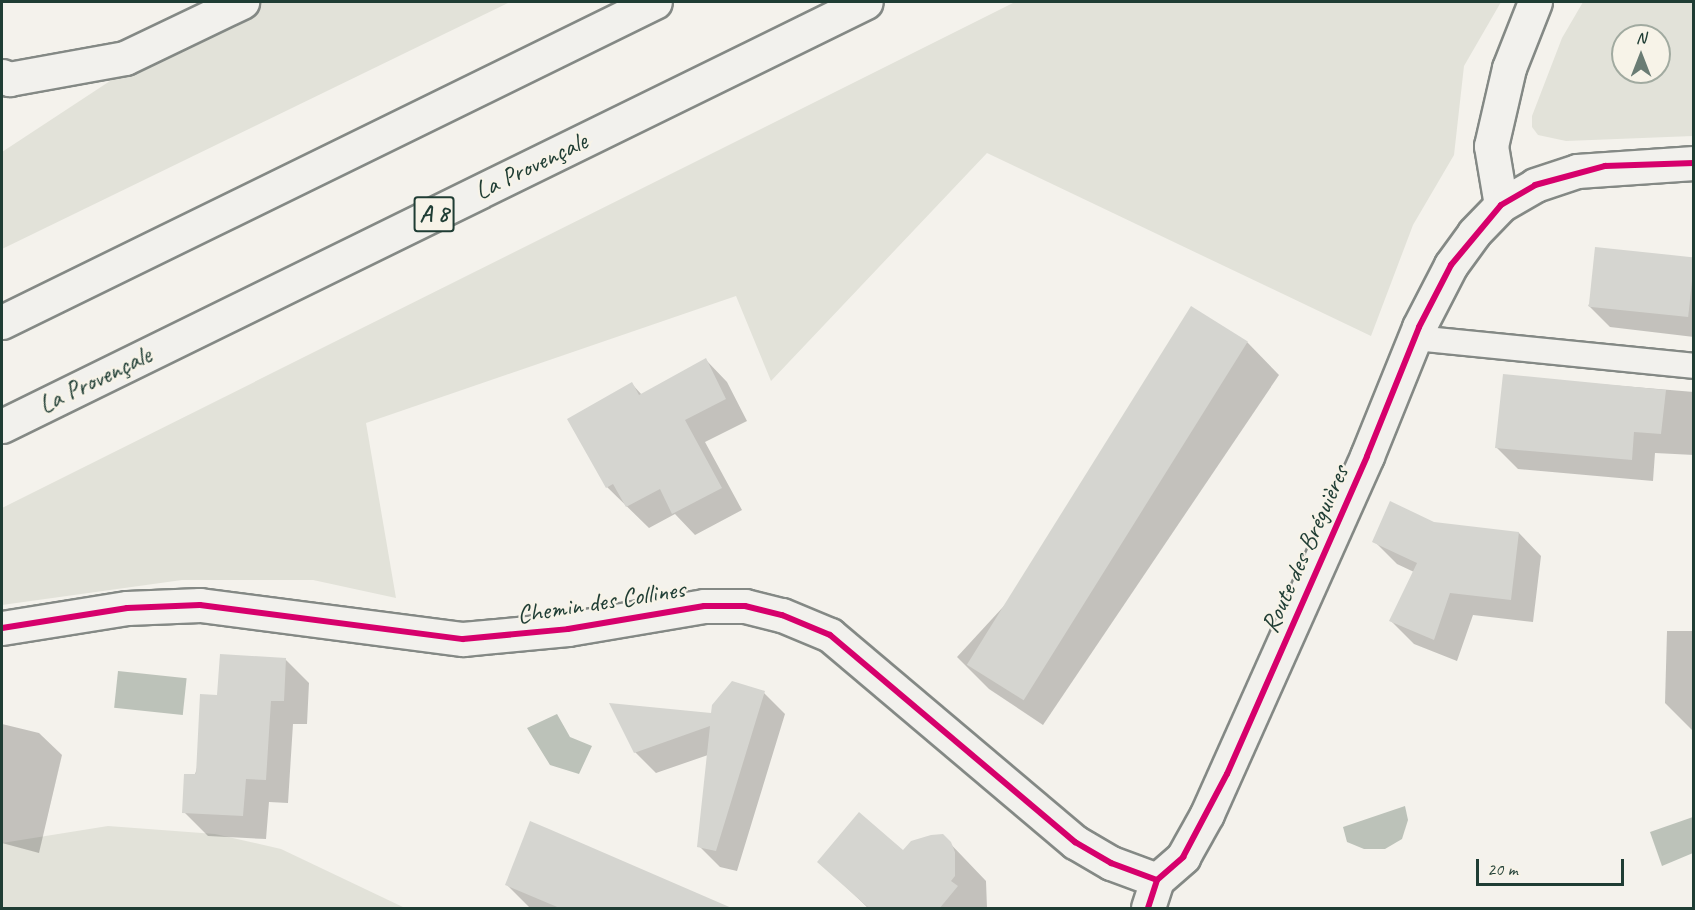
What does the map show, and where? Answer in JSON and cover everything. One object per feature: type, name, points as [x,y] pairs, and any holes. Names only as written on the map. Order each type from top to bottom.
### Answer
[{"type":"main road","points":[[2,76],[9,79],[124,58],[242,2]]},
{"type":"main road","points":[[2,322],[655,2]]},
{"type":"main road","name":"La Provençale","points":[[2,426],[866,2]]},
{"type":"main road","points":[[1535,2],[1509,68],[1491,146],[1501,205],[1535,185],[1577,171],[1694,163]]},
{"type":"main road","name":"Route des Bréguières","points":[[1152,894],[1184,857],[1227,774],[1368,456],[1415,338],[1451,265],[1501,205]]},
{"type":"main road","name":"Chemin des Collines","points":[[2,628],[127,608],[200,605],[463,639],[568,629],[704,606],[745,606],[782,615],[830,635],[1075,842],[1111,863],[1152,894]]},
{"type":"lane","points":[[1415,338],[1694,366]]},
{"type":"shaded area","points":[[251,2],[510,2],[2,249],[2,152],[110,81]]},
{"type":"shaded area","points":[[1015,2],[1501,2],[1464,66],[1454,155],[1413,225],[1371,336],[987,153],[771,381],[736,296],[366,423],[396,598],[313,580],[182,580],[2,605],[2,508]]},
{"type":"shaded area","points":[[1583,2],[1693,2],[1693,136],[1566,141],[1538,135],[1532,127],[1532,116],[1562,38]]},
{"type":"shaded area","points":[[118,671],[187,678],[183,715],[114,708]]},
{"type":"shaded area","points":[[557,714],[570,737],[592,746],[579,774],[550,765],[527,728]]},
{"type":"shaded area","points":[[1405,806],[1408,820],[1402,839],[1385,849],[1364,849],[1347,842],[1343,827]]},
{"type":"shaded area","points":[[1693,817],[1693,853],[1662,866],[1650,832]]},
{"type":"shaded area","points":[[108,826],[215,834],[281,849],[405,908],[2,908],[2,843]]},
{"type":"building","points":[[1595,247],[1694,257],[1688,317],[1589,307]]},
{"type":"building","points":[[1191,306],[1248,342],[1024,700],[967,665]]},
{"type":"building","points":[[706,358],[726,399],[685,420],[722,488],[672,514],[660,489],[626,507],[613,484],[606,488],[567,419],[632,382],[639,395]]},
{"type":"building","points":[[1503,374],[1666,390],[1661,434],[1634,432],[1632,460],[1495,448]]},
{"type":"building","points":[[1390,501],[1434,522],[1519,532],[1511,600],[1450,593],[1434,640],[1389,621],[1417,563],[1372,542]]},
{"type":"building","points":[[220,654],[286,658],[284,701],[271,701],[266,780],[246,779],[243,816],[182,813],[184,774],[196,774],[200,694],[217,695]]},
{"type":"building","points":[[732,681],[765,691],[716,851],[697,847],[710,726],[634,753],[609,703],[711,713],[712,705]]},
{"type":"building","points":[[859,812],[903,850],[911,841],[931,835],[943,834],[951,842],[955,852],[955,876],[951,881],[958,886],[939,909],[870,909],[817,862]]},
{"type":"building","points":[[530,821],[734,909],[562,909],[505,885]]},
{"type":"cycle path","points":[[1148,908],[1157,880],[1183,857],[1227,774],[1367,456],[1419,327],[1451,265],[1501,205],[1535,185],[1605,166],[1694,163]]},
{"type":"cycle path","points":[[2,628],[127,608],[200,605],[463,639],[568,629],[704,606],[745,606],[782,615],[830,635],[1075,842],[1111,863],[1157,880]]}]
